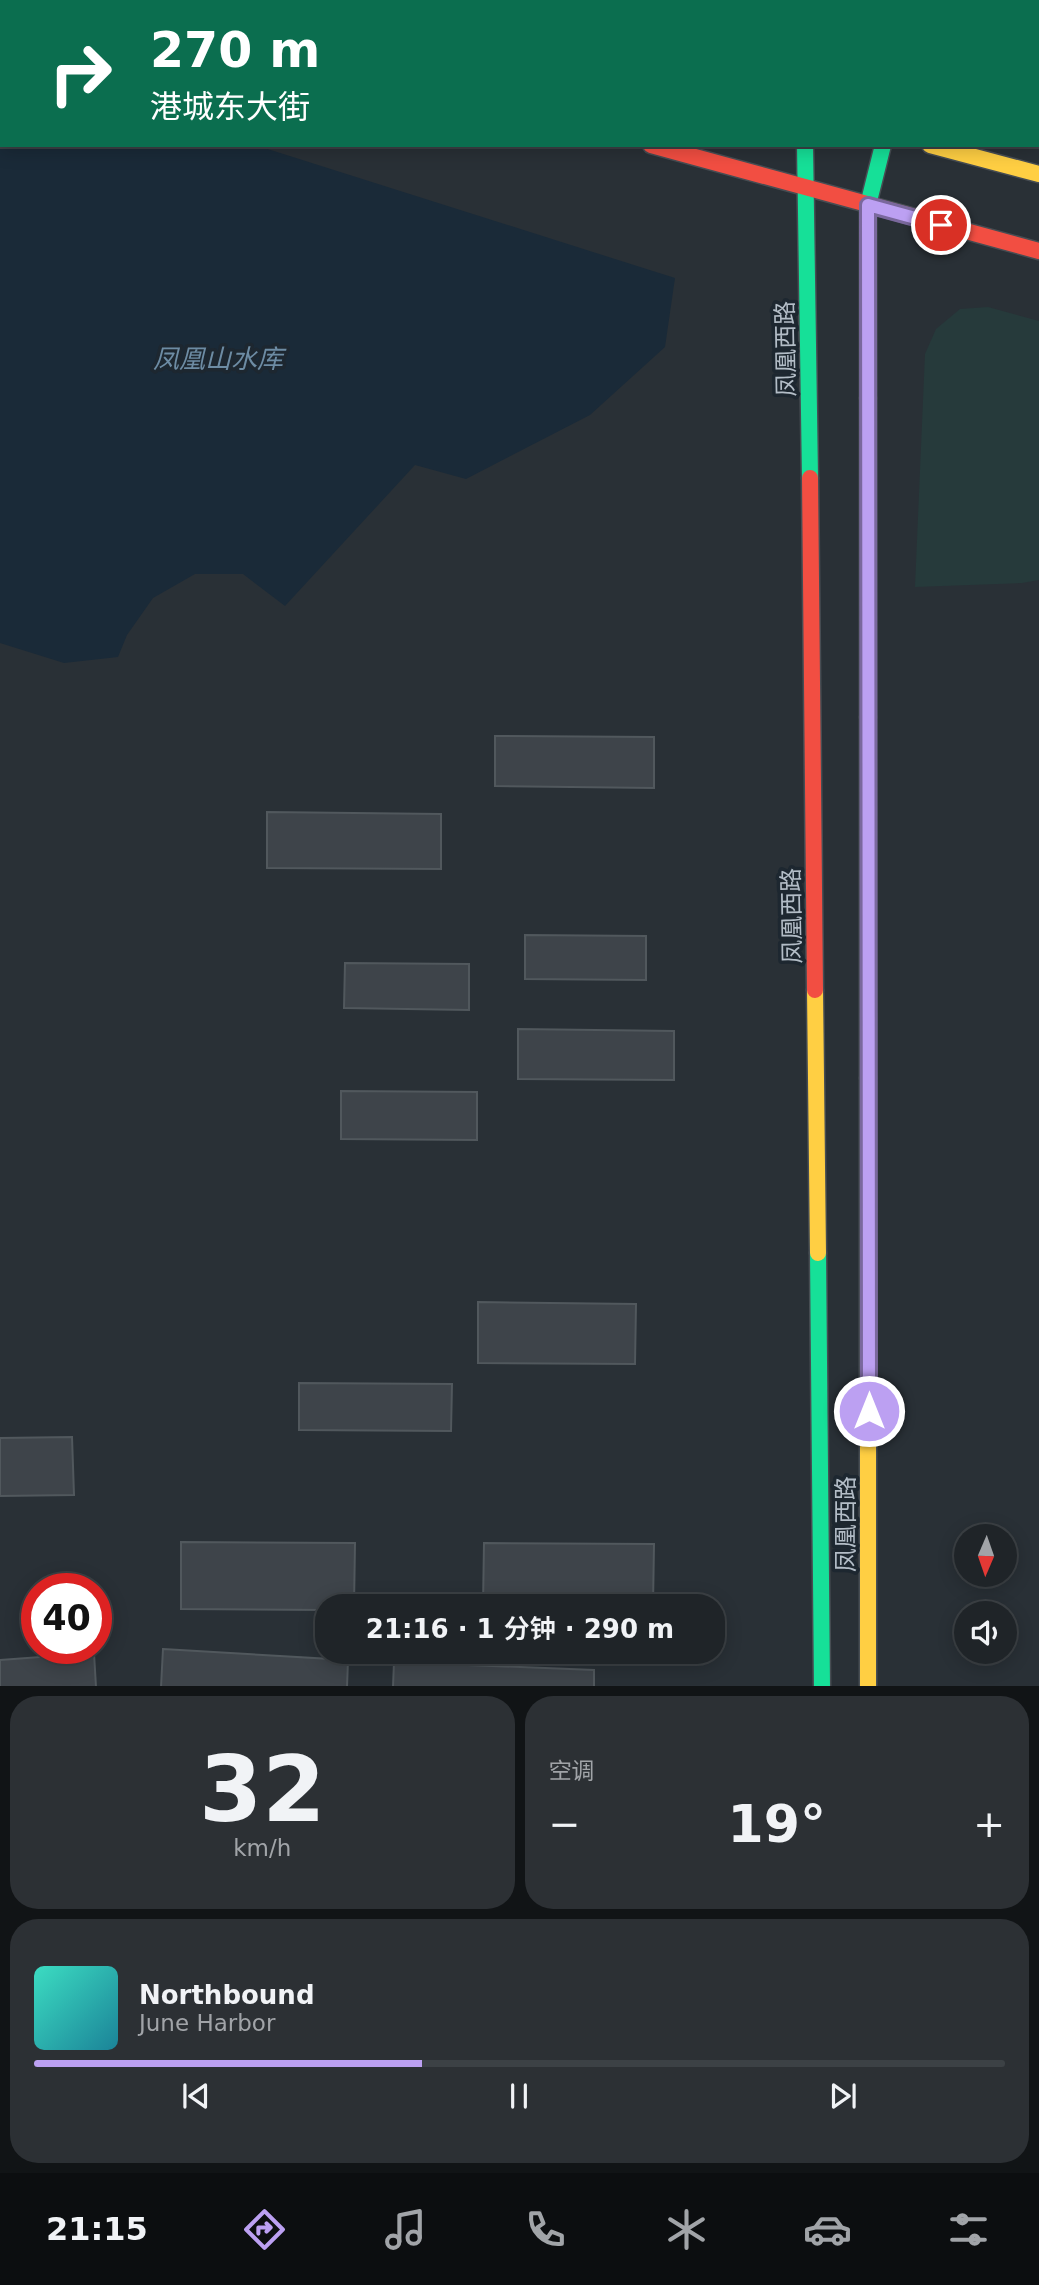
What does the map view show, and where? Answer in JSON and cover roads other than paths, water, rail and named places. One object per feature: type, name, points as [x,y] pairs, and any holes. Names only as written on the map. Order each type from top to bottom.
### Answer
[{"type":"street","points":[[658,147],[1039,251]]},
{"type":"street","name":"凤凰西路","points":[[805,147],[822,1686]]},
{"type":"street","name":"凤凰西路","points":[[868,1686],[868,205],[882,147]]},
{"type":"street","points":[[938,147],[1039,174]]},
{"type":"water","name":"凤凰山水库","points":[[0,147],[261,147],[675,278],[665,347],[590,415],[466,479],[415,465],[285,606],[243,574],[195,574],[153,598],[127,635],[118,657],[64,663],[0,643]]}]
